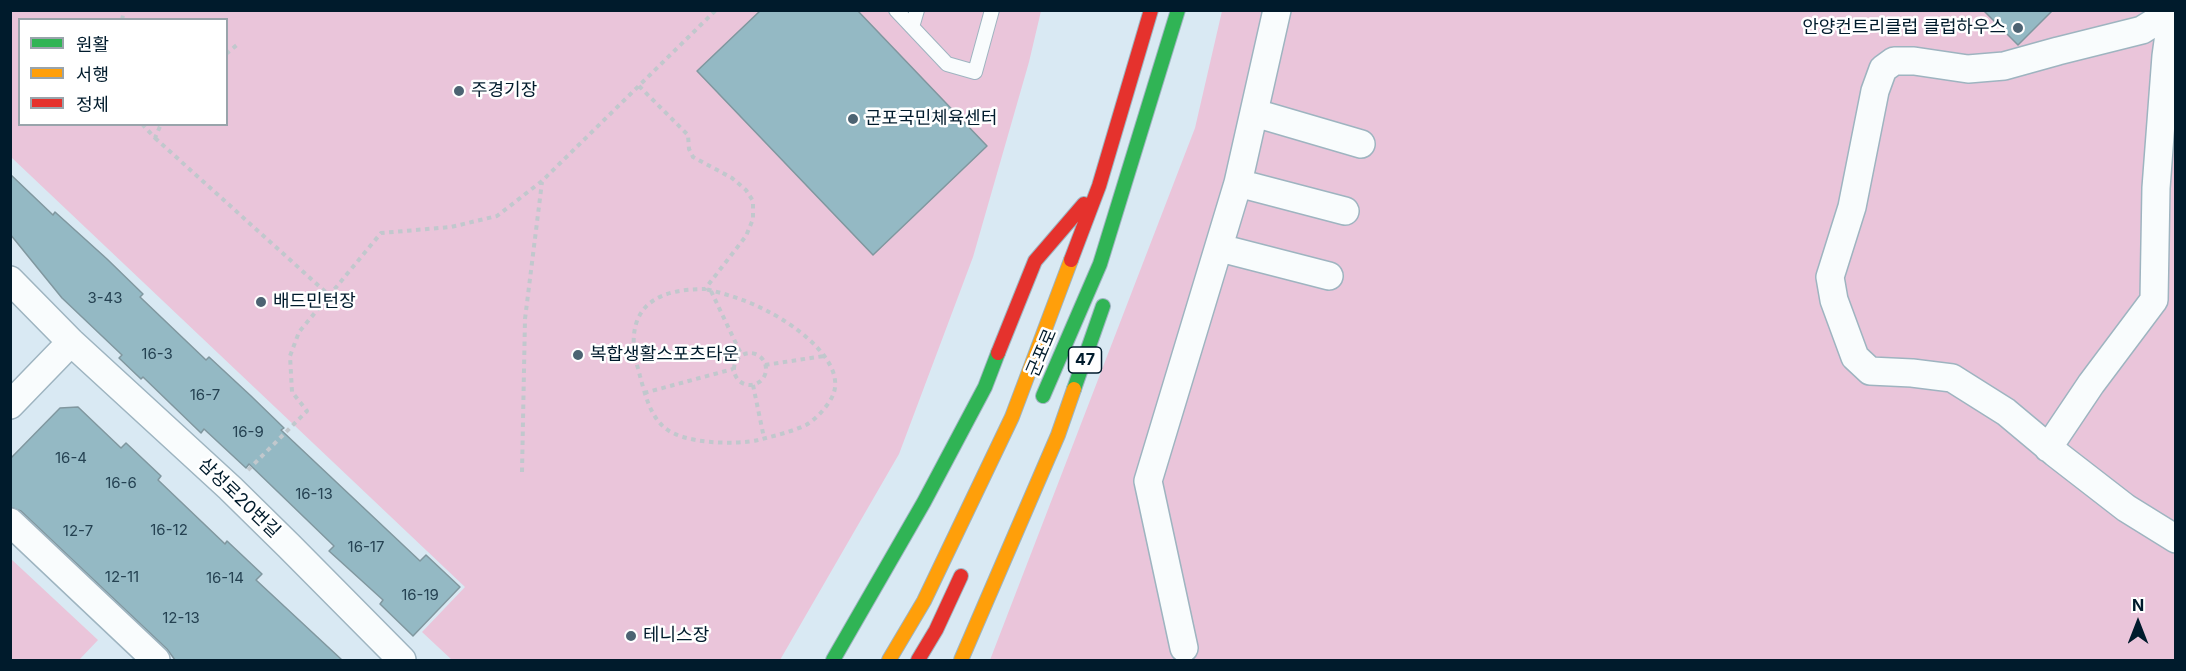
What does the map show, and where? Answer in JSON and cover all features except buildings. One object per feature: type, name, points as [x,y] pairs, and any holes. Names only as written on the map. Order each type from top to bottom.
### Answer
[{"type":"main road","name":"군포로","points":[[889,660],[924,601],[1012,417],[1099,186],[1151,10]]},
{"type":"main road","name":"군포로","points":[[1039,405],[1100,264],[1178,10]]},
{"type":"main road","name":"군포로","points":[[1167,91],[1168,47]]},
{"type":"main road","name":"군포로","points":[[832,660],[926,498],[986,387],[1035,261],[1099,186]]},
{"type":"main road","name":"47","points":[[961,660],[1058,435],[1108,294]]},
{"type":"main road","points":[[918,660],[936,630],[965,566]]},
{"type":"street","points":[[1184,648],[1148,482],[1238,183],[1277,10]]},
{"type":"street","points":[[2048,448],[2091,384],[2154,300],[2156,188],[2166,56],[2173,11]]},
{"type":"street","points":[[2173,11],[2142,30],[2004,66],[1968,69],[1914,61],[1894,61],[1883,69],[1875,91],[1858,180],[1830,277],[1834,300],[1855,357],[1870,371],[1952,378],[2006,412],[2048,448],[2126,508],[2175,539]]},
{"type":"street","points":[[1255,113],[1361,144]]},
{"type":"street","points":[[1238,183],[1345,211]]},
{"type":"street","points":[[1220,248],[1329,276]]},
{"type":"street","name":"삼성로20번길","points":[[10,280],[70,342],[230,488],[402,660]]},
{"type":"street","points":[[10,405],[70,342]]},
{"type":"street","points":[[10,522],[156,660]]},
{"type":"lane","points":[[896,10],[947,64],[975,72],[992,10]]},
{"type":"lane","points":[[912,27],[917,10]]},
{"type":"path","points":[[230,488],[307,411],[292,392],[290,356],[299,333],[381,233],[451,227],[497,216],[542,181],[717,10]]},
{"type":"path","points":[[228,52],[238,44]]},
{"type":"path","points":[[639,86],[688,135],[689,149],[693,157],[732,178],[746,190],[753,201],[753,219],[746,236],[705,289]]},
{"type":"path","points":[[144,126],[154,138],[329,295]]},
{"type":"path","points":[[154,138],[160,126]]},
{"type":"path","points":[[522,472],[525,319],[542,181]]},
{"type":"path","points":[[686,289],[711,291],[739,299],[770,312],[798,331],[824,356],[834,372],[836,382],[834,394],[828,405],[808,424],[788,432],[749,442],[726,442],[681,436],[666,429],[656,418],[644,393],[634,349],[636,324],[641,312],[647,304],[668,294],[686,289]]},
{"type":"path","points":[[711,291],[742,356]]},
{"type":"path","points":[[752,353],[762,358],[765,365],[764,378],[753,385],[740,383],[734,374],[738,359],[752,353]]},
{"type":"path","points":[[765,365],[824,356]]},
{"type":"path","points":[[644,393],[734,368]]},
{"type":"path","points":[[753,385],[764,438]]},
{"type":"shaded area","name":"복합생활스포츠타운","points":[[10,11],[1041,11],[1029,62],[973,257],[899,454],[780,660],[452,660],[422,632],[465,587],[11,157]]},
{"type":"shaded area","points":[[1222,11],[2175,11],[2175,660],[990,660],[1195,128]]},
{"type":"shaded area","points":[[10,558],[98,640],[79,660],[11,660]]},
{"type":"traffic: fast","points":[[1043,396],[1100,264],[1178,10]]},
{"type":"traffic: fast","points":[[1074,389],[1103,306]]},
{"type":"traffic: fast","points":[[833,660],[924,502],[985,387],[998,353]]},
{"type":"traffic: slow","points":[[889,660],[924,601],[1012,417],[1071,260]]},
{"type":"traffic: slow","points":[[961,660],[1058,435],[1074,389]]},
{"type":"traffic: jam","points":[[1071,260],[1099,186],[1151,10]]},
{"type":"traffic: jam","points":[[998,353],[1035,261],[1084,204]]},
{"type":"traffic: jam","points":[[918,660],[936,630],[961,576]]},
{"type":"place","name":"안양컨트리클럽 클럽하우스","points":[[2018,28]]},
{"type":"place","name":"주경기장","points":[[459,91]]},
{"type":"place","name":"군포국민체육센터","points":[[853,119]]},
{"type":"place","name":"배드민턴장","points":[[261,302]]},
{"type":"place","name":"복합생활스포츠타운","points":[[578,355]]},
{"type":"place","name":"테니스장","points":[[631,636]]}]
